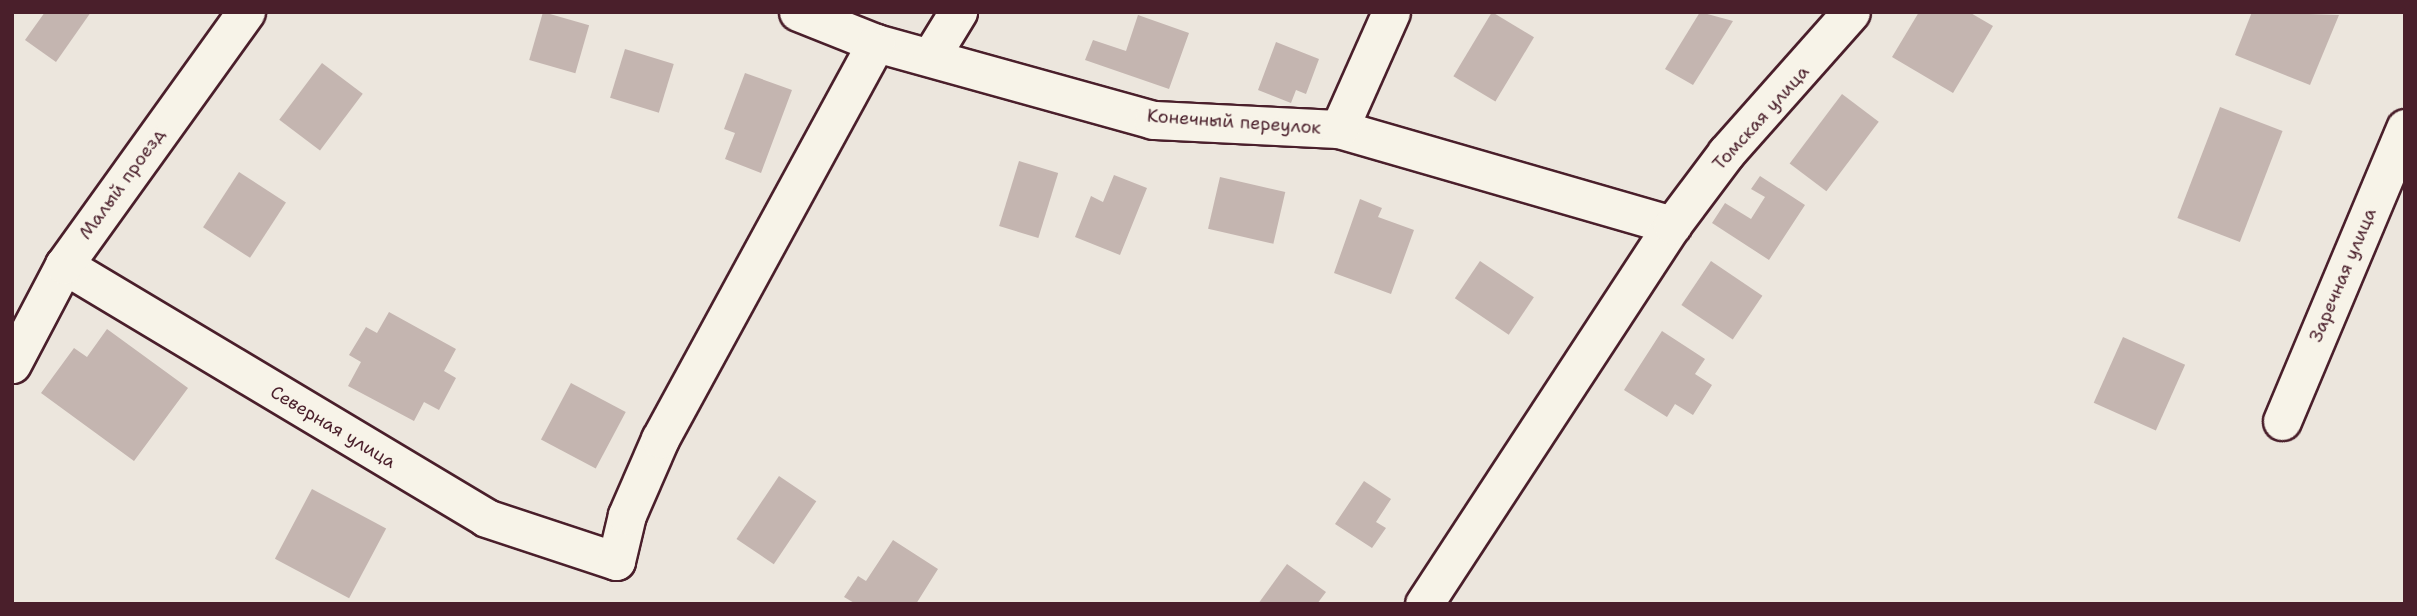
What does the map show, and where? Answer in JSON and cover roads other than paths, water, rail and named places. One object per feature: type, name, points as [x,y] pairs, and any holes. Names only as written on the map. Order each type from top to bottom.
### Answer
[{"type":"street","name":"Малый проезд","points":[[12,364],[64,265],[246,12]]},
{"type":"street","name":"Конечный переулок","points":[[798,12],[876,43],[931,56],[1153,120],[1339,129],[1672,226]]},
{"type":"street","points":[[931,56],[958,12]]},
{"type":"street","points":[[1339,129],[1391,12]]},
{"type":"street","name":"Томская улица","points":[[1424,604],[1672,226],[1726,153],[1851,12]]},
{"type":"street","name":"Северная улица","points":[[64,265],[486,518],[615,561],[627,515],[660,439],[876,43]]},
{"type":"street","name":"Заречная улица","points":[[2281,421],[2405,128]]}]
